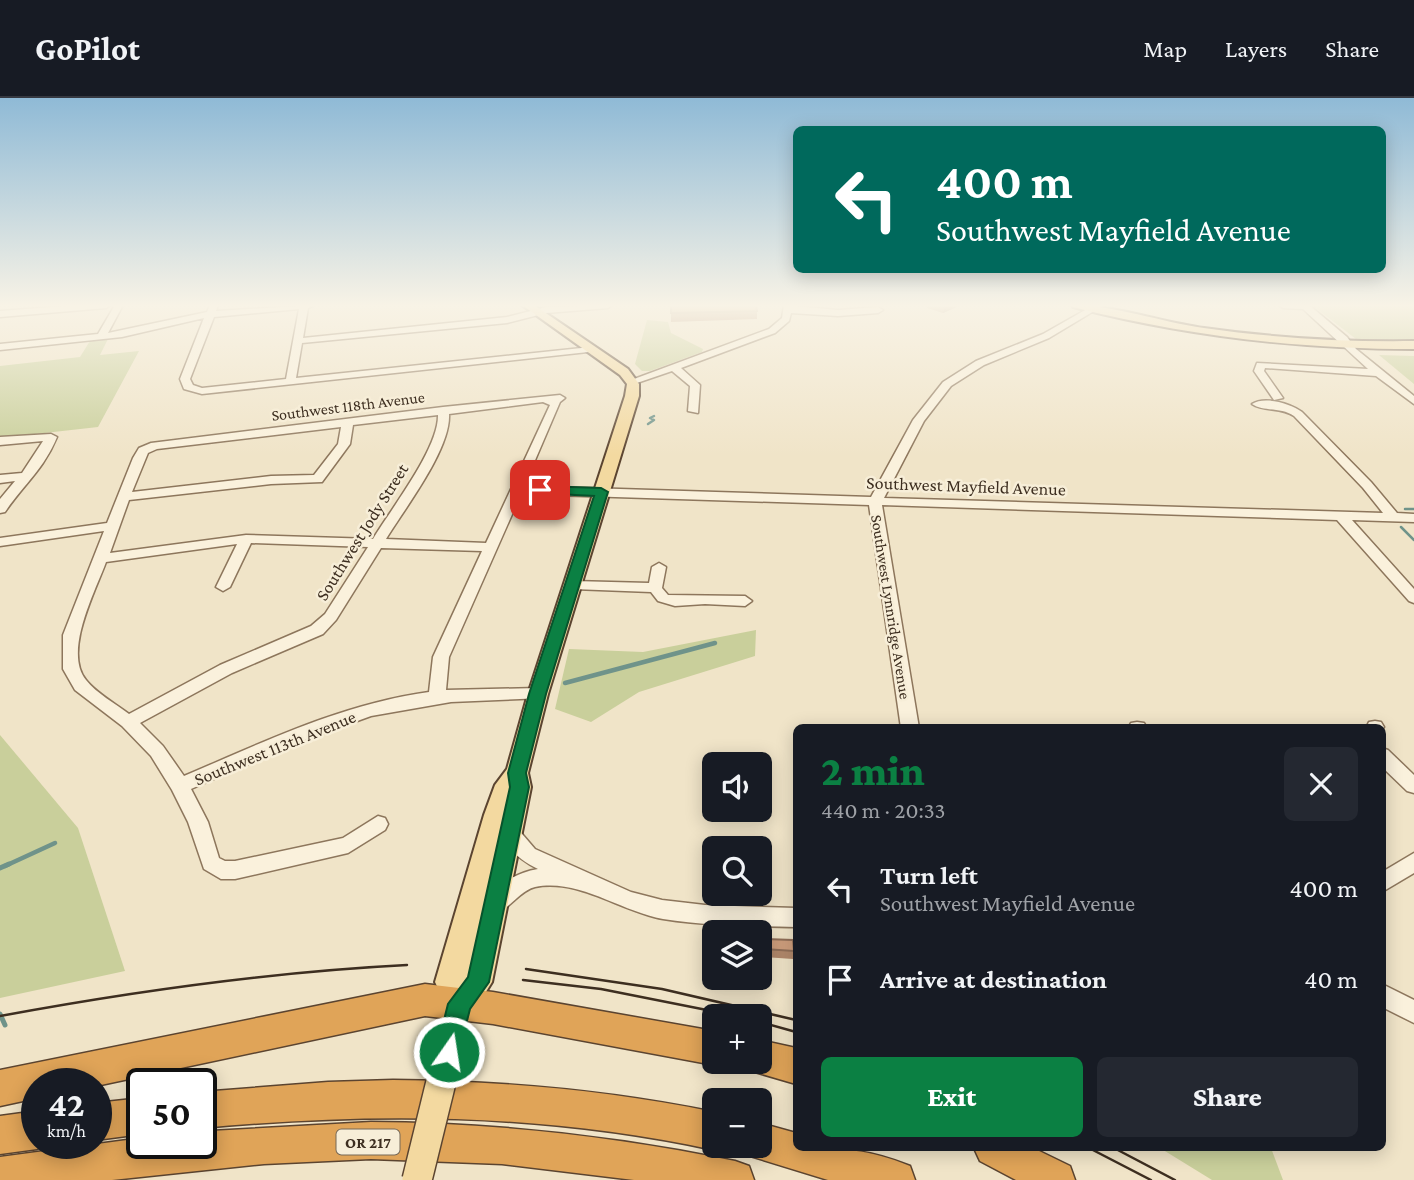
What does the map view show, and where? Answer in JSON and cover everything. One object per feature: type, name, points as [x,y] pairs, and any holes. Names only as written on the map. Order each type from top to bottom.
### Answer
[{"type":"highway","points":[[0,1088],[425,1000],[457,1016],[702,1047]]},
{"type":"highway","points":[[772,1061],[793,1065]]},
{"type":"highway","points":[[217,1109],[346,1100],[424,1098],[581,1109],[702,1128]]},
{"type":"highway","points":[[0,1135],[21,1132]]},
{"type":"highway","name":"OR 217","points":[[0,1176],[209,1150],[337,1142],[422,1141],[543,1149],[683,1169],[735,1180]]},
{"type":"highway","points":[[772,1145],[896,1180]]},
{"type":"highway","points":[[999,1151],[1056,1180]]},
{"type":"main road","points":[[417,1180],[457,1016],[478,982],[520,787],[517,773],[538,694],[630,402],[631,382],[619,369],[598,355]]},
{"type":"main road","points":[[457,1016],[449,982],[506,785],[517,773]]},
{"type":"street","points":[[194,355],[185,379],[188,387],[216,391],[531,355]]},
{"type":"street","points":[[290,383],[295,355]]},
{"type":"street","points":[[631,382],[708,355]]},
{"type":"street","name":"Southwest Lynnridge Avenue","points":[[910,724],[875,501],[919,420],[947,384],[980,363],[998,355]]},
{"type":"street","points":[[1360,355],[1414,401]]},
{"type":"street","points":[[1278,398],[1259,371],[1261,365],[1380,373]]},
{"type":"street","points":[[675,368],[695,385],[694,411]]},
{"type":"street","name":"Southwest 118th Avenue","points":[[125,497],[142,452],[146,449],[443,410],[557,399],[516,489]]},
{"type":"street","points":[[1257,404],[1288,407],[1298,414],[1367,485],[1393,517]]},
{"type":"street","name":"Southwest Jody Street","points":[[128,722],[226,668],[303,638],[331,617],[438,445],[444,426],[443,410]]},
{"type":"street","points":[[348,422],[344,443],[318,479],[259,481],[125,497],[71,635],[71,669],[81,686],[128,722],[156,751],[180,786],[198,822],[211,863],[221,870],[235,870],[348,845],[377,824]]},
{"type":"street","points":[[0,441],[51,437],[29,476],[7,497],[0,509]]},
{"type":"street","points":[[0,479],[29,476]]},
{"type":"street","points":[[437,697],[441,657],[516,489]]},
{"type":"street","name":"Southwest Mayfield Avenue","points":[[516,489],[1414,518]]},
{"type":"street","points":[[1340,515],[1414,598]]},
{"type":"street","points":[[0,542],[113,526]]},
{"type":"street","points":[[101,558],[246,539],[492,547]]},
{"type":"street","points":[[223,587],[246,539]]},
{"type":"street","points":[[655,588],[659,567]]},
{"type":"street","points":[[573,584],[655,588],[663,598],[675,601],[745,601]]},
{"type":"street","name":"Southwest 113th Avenue","points":[[180,786],[332,723],[397,704],[437,697],[538,694]]},
{"type":"street","points":[[1386,759],[1414,786]]},
{"type":"street","points":[[510,834],[528,855],[556,866],[579,881],[628,901],[662,909],[793,918]]},
{"type":"street","points":[[1386,880],[1414,862]]},
{"type":"street","points":[[494,905],[516,884],[533,878],[579,881]]},
{"type":"street","points":[[1386,997],[1414,1012]]},
{"type":"green space","points":[[137,355],[98,427],[0,438],[0,366],[80,357]]},
{"type":"green space","points":[[637,355],[692,355],[650,371],[642,371],[635,364]]},
{"type":"green space","points":[[1380,355],[1414,356],[1414,384]]},
{"type":"green space","points":[[756,630],[755,656],[639,692],[591,722],[555,709],[569,649],[643,652]]},
{"type":"green space","points":[[0,735],[78,828],[125,971],[0,998]]},
{"type":"green space","points":[[1165,1151],[1272,1151],[1283,1180],[1212,1180]]},
{"type":"building","points":[[772,939],[793,940],[793,951],[772,950]]},
{"type":"waterway","points":[[648,424],[654,420],[650,418],[654,416]]},
{"type":"waterway","points":[[1405,509],[1414,509]]},
{"type":"waterway","points":[[1401,527],[1414,540]]},
{"type":"waterway","points":[[565,683],[715,643]]},
{"type":"waterway","points":[[5,866],[55,843]]},
{"type":"waterway","points":[[0,868],[9,864]]},
{"type":"waterway","points":[[0,1014],[5,1025]]},
{"type":"tram line","points":[[0,1016],[203,984],[305,972],[407,965]]},
{"type":"tram line","points":[[526,969],[662,989],[793,1019]]},
{"type":"tram line","points":[[523,980],[601,989],[702,1009]]},
{"type":"tram line","points":[[772,1025],[793,1031]]},
{"type":"tram line","points":[[1095,1151],[1151,1180]]},
{"type":"tram line","points":[[1120,1151],[1175,1180]]},
{"type":"route","points":[[449,1052],[460,1004],[478,982],[520,787],[517,773],[538,694],[593,526],[601,492],[540,490]]}]
